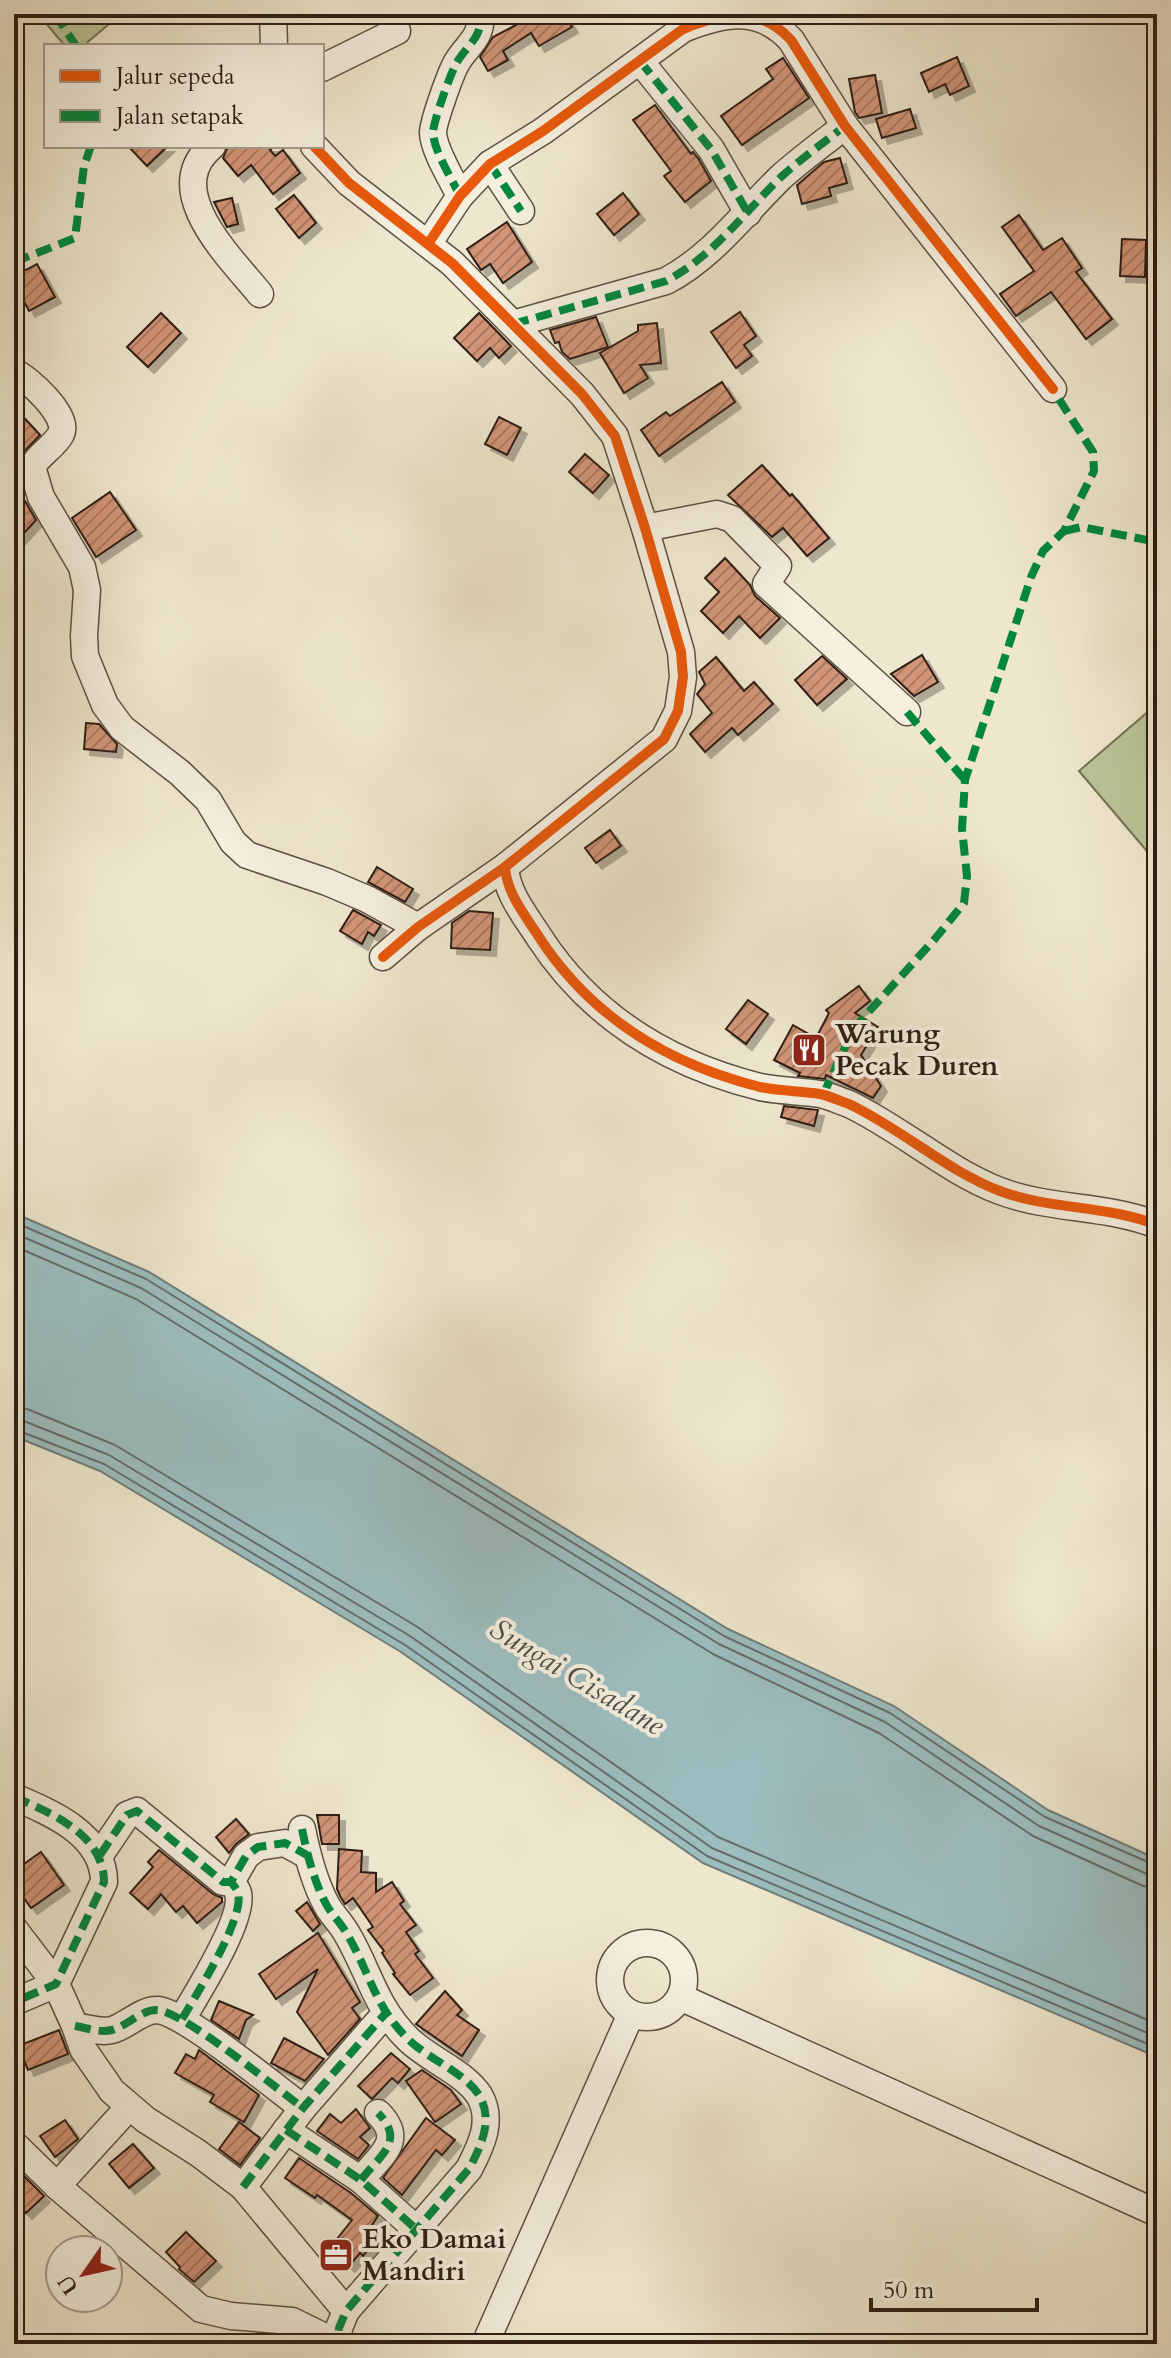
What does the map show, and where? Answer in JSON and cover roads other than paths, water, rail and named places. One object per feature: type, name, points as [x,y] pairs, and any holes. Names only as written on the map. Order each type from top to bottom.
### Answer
[{"type":"street","points":[[273,14],[274,44]]},
{"type":"street","points":[[460,196],[433,132],[458,61],[475,42],[481,27],[480,14]]},
{"type":"street","points":[[428,244],[460,196],[490,164],[532,139],[693,19],[738,15],[763,18],[780,28],[791,40],[845,126],[1053,389]]},
{"type":"street","points":[[324,67],[397,31]]},
{"type":"street","points":[[640,61],[711,149],[748,213]]},
{"type":"street","points":[[513,324],[666,281],[684,272],[799,162],[845,126]]},
{"type":"street","points":[[210,148],[202,154],[193,176],[195,204],[208,228],[260,294]]},
{"type":"street","points":[[316,148],[349,183],[452,263],[582,394],[615,436],[681,652],[683,677],[678,711],[664,739],[505,867],[418,927],[383,957]]},
{"type":"street","points":[[490,164],[521,211]]},
{"type":"street","points":[[14,372],[27,380],[61,416],[61,434],[38,456],[32,467],[41,497],[82,567],[87,590],[84,649],[105,705],[122,728],[180,773],[208,800],[233,842],[247,855],[327,882],[367,899],[418,927]]},
{"type":"street","points":[[645,528],[717,514],[732,519],[778,566],[766,584],[907,712]]},
{"type":"street","points":[[505,867],[506,882],[513,897],[558,965],[613,1020],[684,1063],[762,1087],[823,1095],[849,1104],[999,1190],[1034,1201],[1157,1225]]},
{"type":"street","points":[[14,1797],[68,1823],[100,1855],[104,1867],[104,1882],[56,1984],[14,2002]]},
{"type":"street","points":[[100,1855],[127,1815],[137,1811],[223,1882],[231,1882]]},
{"type":"street","points":[[14,2144],[57,2186],[201,2309],[231,2316],[292,2321],[338,2343],[339,2328],[346,2311],[469,2169],[482,2145],[485,2111],[479,2095],[466,2081],[421,2051],[385,2014],[347,1934],[326,1903],[307,1855],[302,1829]]},
{"type":"street","points":[[231,1882],[246,1856],[258,1847],[285,1843],[307,1855]]},
{"type":"street","points":[[182,2019],[229,1934],[238,1902],[238,1893],[231,1882]]},
{"type":"street","points":[[14,1929],[56,1984],[83,2049],[99,2075],[129,2107],[243,2187],[346,2311]]},
{"type":"street","points":[[644,1942],[663,1946],[678,1959],[684,1977],[680,1997],[671,2008],[659,2015],[645,2017],[631,2014],[616,2001],[609,1983],[612,1963],[625,1949],[644,1942]]},
{"type":"street","points":[[680,1997],[1157,2213]]},
{"type":"street","points":[[75,2026],[111,2030],[158,2010],[182,2019],[303,2108]]},
{"type":"street","points":[[243,2187],[303,2108],[385,2014]]},
{"type":"street","points":[[485,2344],[631,2014]]},
{"type":"street","points":[[57,2186],[129,2107]]},
{"type":"street","points":[[361,2180],[385,2151],[392,2137],[391,2128],[378,2113]]},
{"type":"street","points":[[286,2130],[361,2180],[416,2229]]},
{"type":"water","name":"Sungai Cisadane","points":[[14,1213],[149,1272],[728,1629],[894,1706],[1048,1810],[1157,1859],[1157,2057],[703,1863],[401,1652],[100,1471],[14,1436]]},
{"type":"place","name":"Warung Pecak Duren","points":[[809,1050]]},
{"type":"place","name":"Eko Damai Mandiri","points":[[336,2255]]}]
